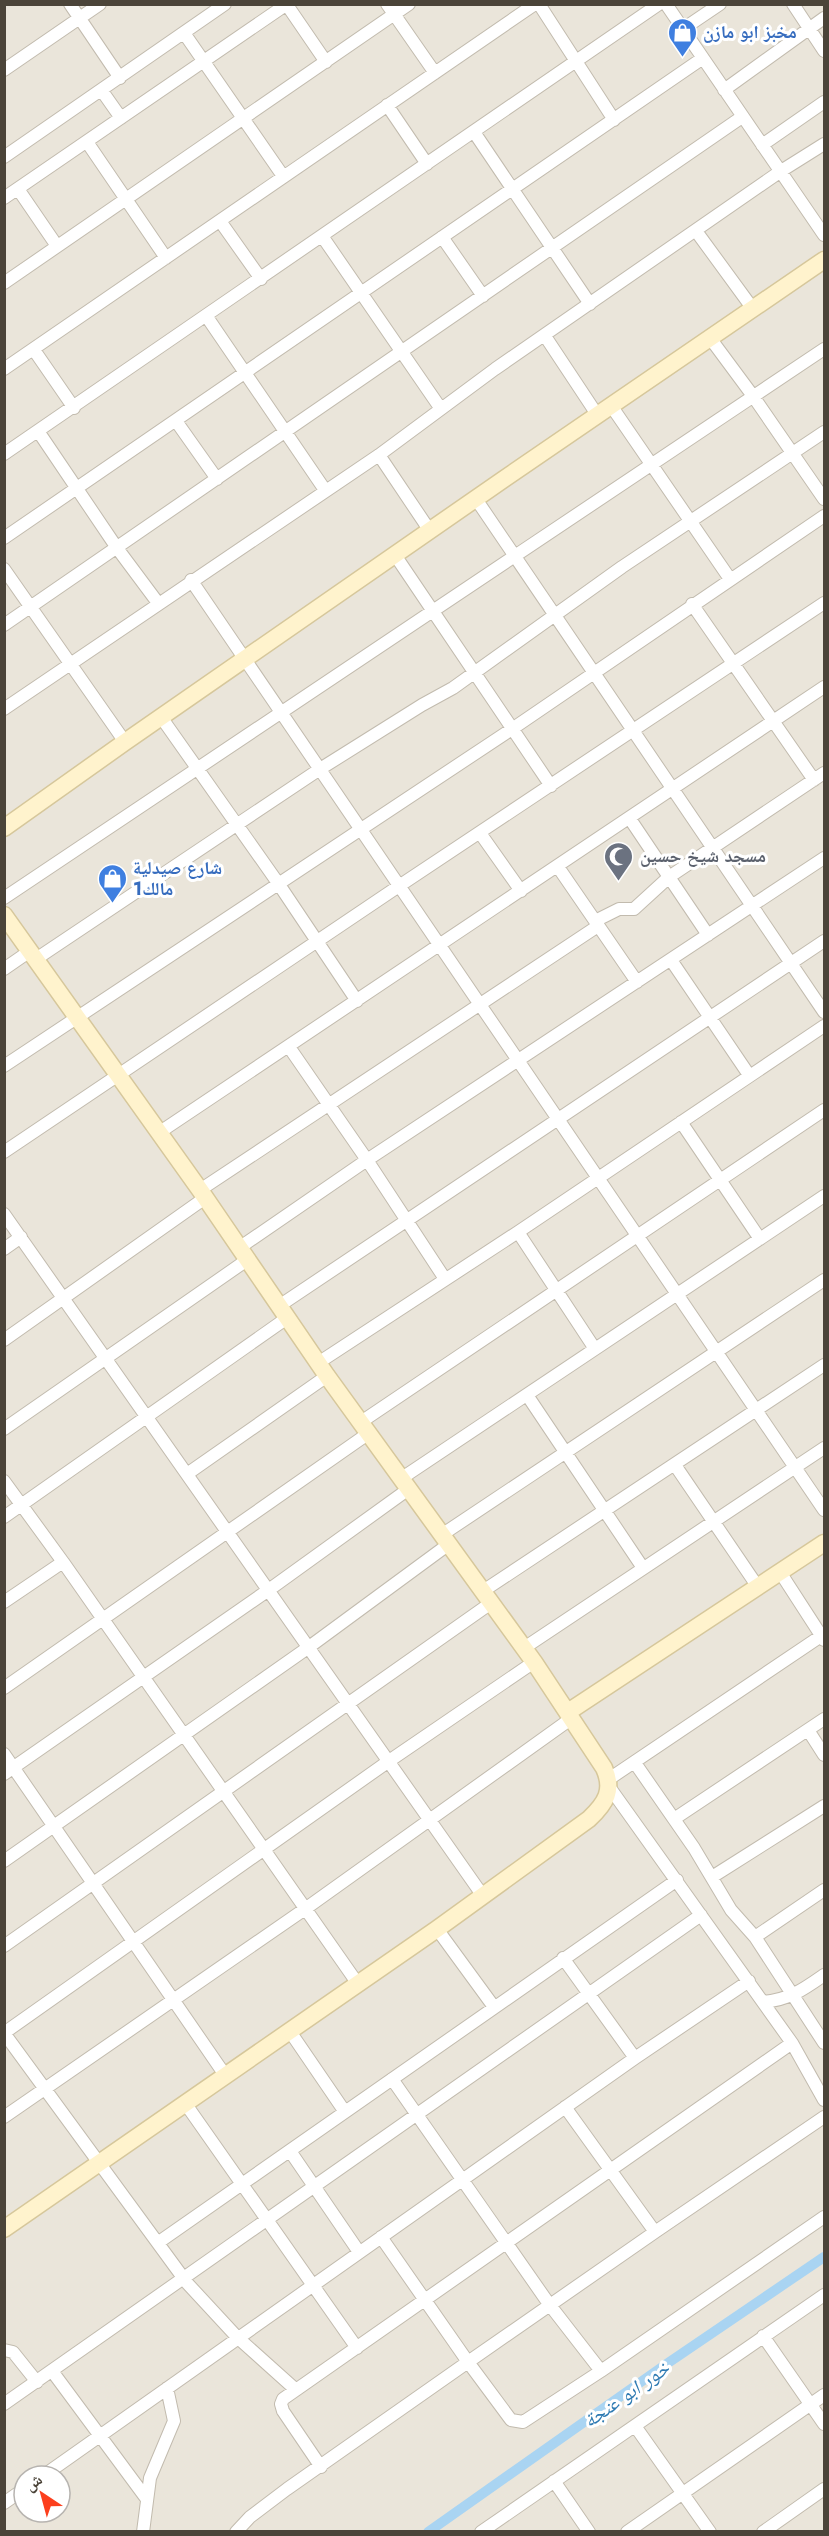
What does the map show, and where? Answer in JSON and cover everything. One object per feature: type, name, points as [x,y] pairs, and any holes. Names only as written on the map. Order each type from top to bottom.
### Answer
[{"type":"main road","points":[[4,828],[395,555],[825,260]]},
{"type":"main road","points":[[4,915],[160,1132],[323,1369],[534,1662],[570,1715],[610,1784],[606,1800],[589,1819],[437,1929],[4,2229]]},
{"type":"main road","points":[[570,1715],[825,1543]]},
{"type":"street","points":[[70,4],[120,78]]},
{"type":"street","points":[[4,70],[100,4]]},
{"type":"street","points":[[4,157],[225,4]]},
{"type":"street","points":[[4,283],[326,62],[391,10],[409,4]]},
{"type":"street","points":[[4,369],[537,4],[614,120]]},
{"type":"street","points":[[4,454],[577,63],[659,4]]},
{"type":"street","points":[[666,4],[825,234]]},
{"type":"street","points":[[682,29],[720,4]]},
{"type":"street","points":[[793,4],[825,51]]},
{"type":"street","points":[[4,198],[287,5],[326,62]]},
{"type":"street","points":[[391,10],[435,73]]},
{"type":"street","points":[[724,90],[825,18]]},
{"type":"street","points":[[184,33],[283,176]]},
{"type":"street","points":[[4,538],[703,58]]},
{"type":"street","points":[[102,91],[121,118]]},
{"type":"street","points":[[762,145],[825,102]]},
{"type":"street","points":[[387,105],[427,164]]},
{"type":"street","points":[[4,625],[742,117]]},
{"type":"street","points":[[474,132],[590,304]]},
{"type":"street","points":[[87,142],[166,258]]},
{"type":"street","points":[[4,709],[191,580],[379,455],[544,336],[781,171],[825,144]]},
{"type":"street","points":[[18,189],[57,246]]},
{"type":"street","points":[[220,221],[261,279]]},
{"type":"street","points":[[696,231],[753,309]]},
{"type":"street","points":[[322,236],[441,409]]},
{"type":"street","points":[[442,237],[483,296]]},
{"type":"street","points":[[207,317],[325,490]]},
{"type":"street","points":[[544,336],[598,417]]},
{"type":"street","points":[[710,338],[825,499]]},
{"type":"street","points":[[4,898],[825,349]]},
{"type":"street","points":[[34,350],[74,408]]},
{"type":"street","points":[[612,407],[730,579]]},
{"type":"street","points":[[176,421],[217,479]]},
{"type":"street","points":[[38,431],[117,548],[158,603]]},
{"type":"street","points":[[4,969],[33,955],[237,825],[320,769],[453,688],[554,615],[825,432]]},
{"type":"street","points":[[379,455],[430,531]]},
{"type":"street","points":[[476,499],[825,1012]]},
{"type":"street","points":[[4,1066],[512,729],[692,604],[825,516]]},
{"type":"street","points":[[395,555],[551,786]]},
{"type":"street","points":[[4,568],[125,742]]},
{"type":"street","points":[[191,580],[825,1510]]},
{"type":"street","points":[[4,1152],[825,603]]},
{"type":"street","points":[[4,1340],[64,1298],[202,1194],[328,1105],[596,923],[619,909],[637,907],[669,877],[819,776],[773,722],[692,604]]},
{"type":"street","points":[[160,1132],[825,687]]},
{"type":"street","points":[[161,717],[278,883],[357,1001]]},
{"type":"street","points":[[630,819],[708,935]]},
{"type":"street","points":[[480,832],[521,891]]},
{"type":"street","points":[[4,1429],[106,1358],[367,1160],[825,858]]},
{"type":"street","points":[[558,867],[637,982]]},
{"type":"street","points":[[4,1517],[147,1417],[407,1220],[825,941]]},
{"type":"street","points":[[671,960],[749,1075]]},
{"type":"street","points":[[188,1474],[323,1369],[445,1279],[825,1026]]},
{"type":"street","points":[[289,1047],[445,1279]]},
{"type":"street","points":[[4,1688],[228,1531],[365,1427],[557,1290],[825,1110]]},
{"type":"street","points":[[681,1122],[760,1239]]},
{"type":"street","points":[[9,1771],[270,1589],[406,1483],[527,1395],[825,1196]]},
{"type":"street","points":[[4,1214],[270,1589],[483,1896]]},
{"type":"street","points":[[518,1232],[595,1349]]},
{"type":"street","points":[[4,1249],[21,1237]]},
{"type":"street","points":[[4,1861],[309,1647],[446,1539],[565,1453],[825,1280]]},
{"type":"street","points":[[4,1946],[224,1793],[604,1511],[825,1365]]},
{"type":"street","points":[[527,1395],[644,1568]]},
{"type":"street","points":[[524,1648],[825,1448]]},
{"type":"street","points":[[675,1464],[758,1587]]},
{"type":"street","points":[[4,1481],[358,1983]]},
{"type":"street","points":[[4,1602],[63,1562]]},
{"type":"street","points":[[780,1572],[824,1637],[635,1763],[610,1784],[792,2043],[825,2100]]},
{"type":"street","points":[[295,2389],[237,2337],[184,2279],[5,2033],[389,1761],[534,1662]]},
{"type":"street","points":[[4,2117],[305,1909],[570,1715]]},
{"type":"street","points":[[674,1819],[825,1719]]},
{"type":"street","points":[[808,1730],[825,1755]]},
{"type":"street","points":[[4,1755],[9,1771],[55,1826],[225,2075]]},
{"type":"street","points":[[635,1763],[712,1877],[730,1910],[755,1937],[825,2043]]},
{"type":"street","points":[[712,1877],[825,1806]]},
{"type":"street","points":[[159,2242],[677,1880]]},
{"type":"street","points":[[755,1937],[825,1890]]},
{"type":"street","points":[[4,2404],[701,1915]]},
{"type":"street","points":[[437,1929],[494,2007]]},
{"type":"street","points":[[563,1958],[634,2058]]},
{"type":"street","points":[[763,2002],[780,2001],[792,1996],[825,1975]]},
{"type":"street","points":[[60,2464],[634,2058],[749,1981]]},
{"type":"street","points":[[289,2030],[345,2112]]},
{"type":"street","points":[[321,2467],[283,2411],[281,2404],[283,2399],[792,2043]]},
{"type":"street","points":[[392,2079],[549,2304],[601,2371]]},
{"type":"street","points":[[185,2103],[357,2348]]},
{"type":"street","points":[[565,2107],[655,2232]]},
{"type":"street","points":[[236,2532],[250,2517],[549,2304],[825,2117]]},
{"type":"street","points":[[290,2151],[359,2252]]},
{"type":"street","points":[[381,2237],[468,2362],[511,2420],[517,2423],[523,2422],[601,2371],[825,2217]]},
{"type":"street","points":[[481,2532],[825,2295]]},
{"type":"street","points":[[763,2336],[825,2424]]},
{"type":"street","points":[[4,2350],[14,2352],[37,2382]]},
{"type":"street","points":[[52,2371],[146,2498]]},
{"type":"street","points":[[143,2532],[146,2498],[152,2469],[174,2421],[167,2388]]},
{"type":"street","points":[[627,2532],[825,2395]]},
{"type":"street","points":[[634,2426],[710,2532]]},
{"type":"street","points":[[554,2481],[589,2532]]},
{"type":"street","points":[[763,2532],[825,2489]]},
{"type":"shaded area","points":[[5,5],[824,5],[824,2531],[5,2532]]},
{"type":"waterway","name":"خور ابو عنجة","points":[[428,2532],[665,2365],[824,2257]]},
{"type":"place","name":"مخبز ابو مازن","points":[[682,58]]},
{"type":"place","name":"مسجد شيخ حسين","points":[[619,882]]},
{"type":"place","name":"شارع صيدلية مالك1","points":[[112,904]]}]
